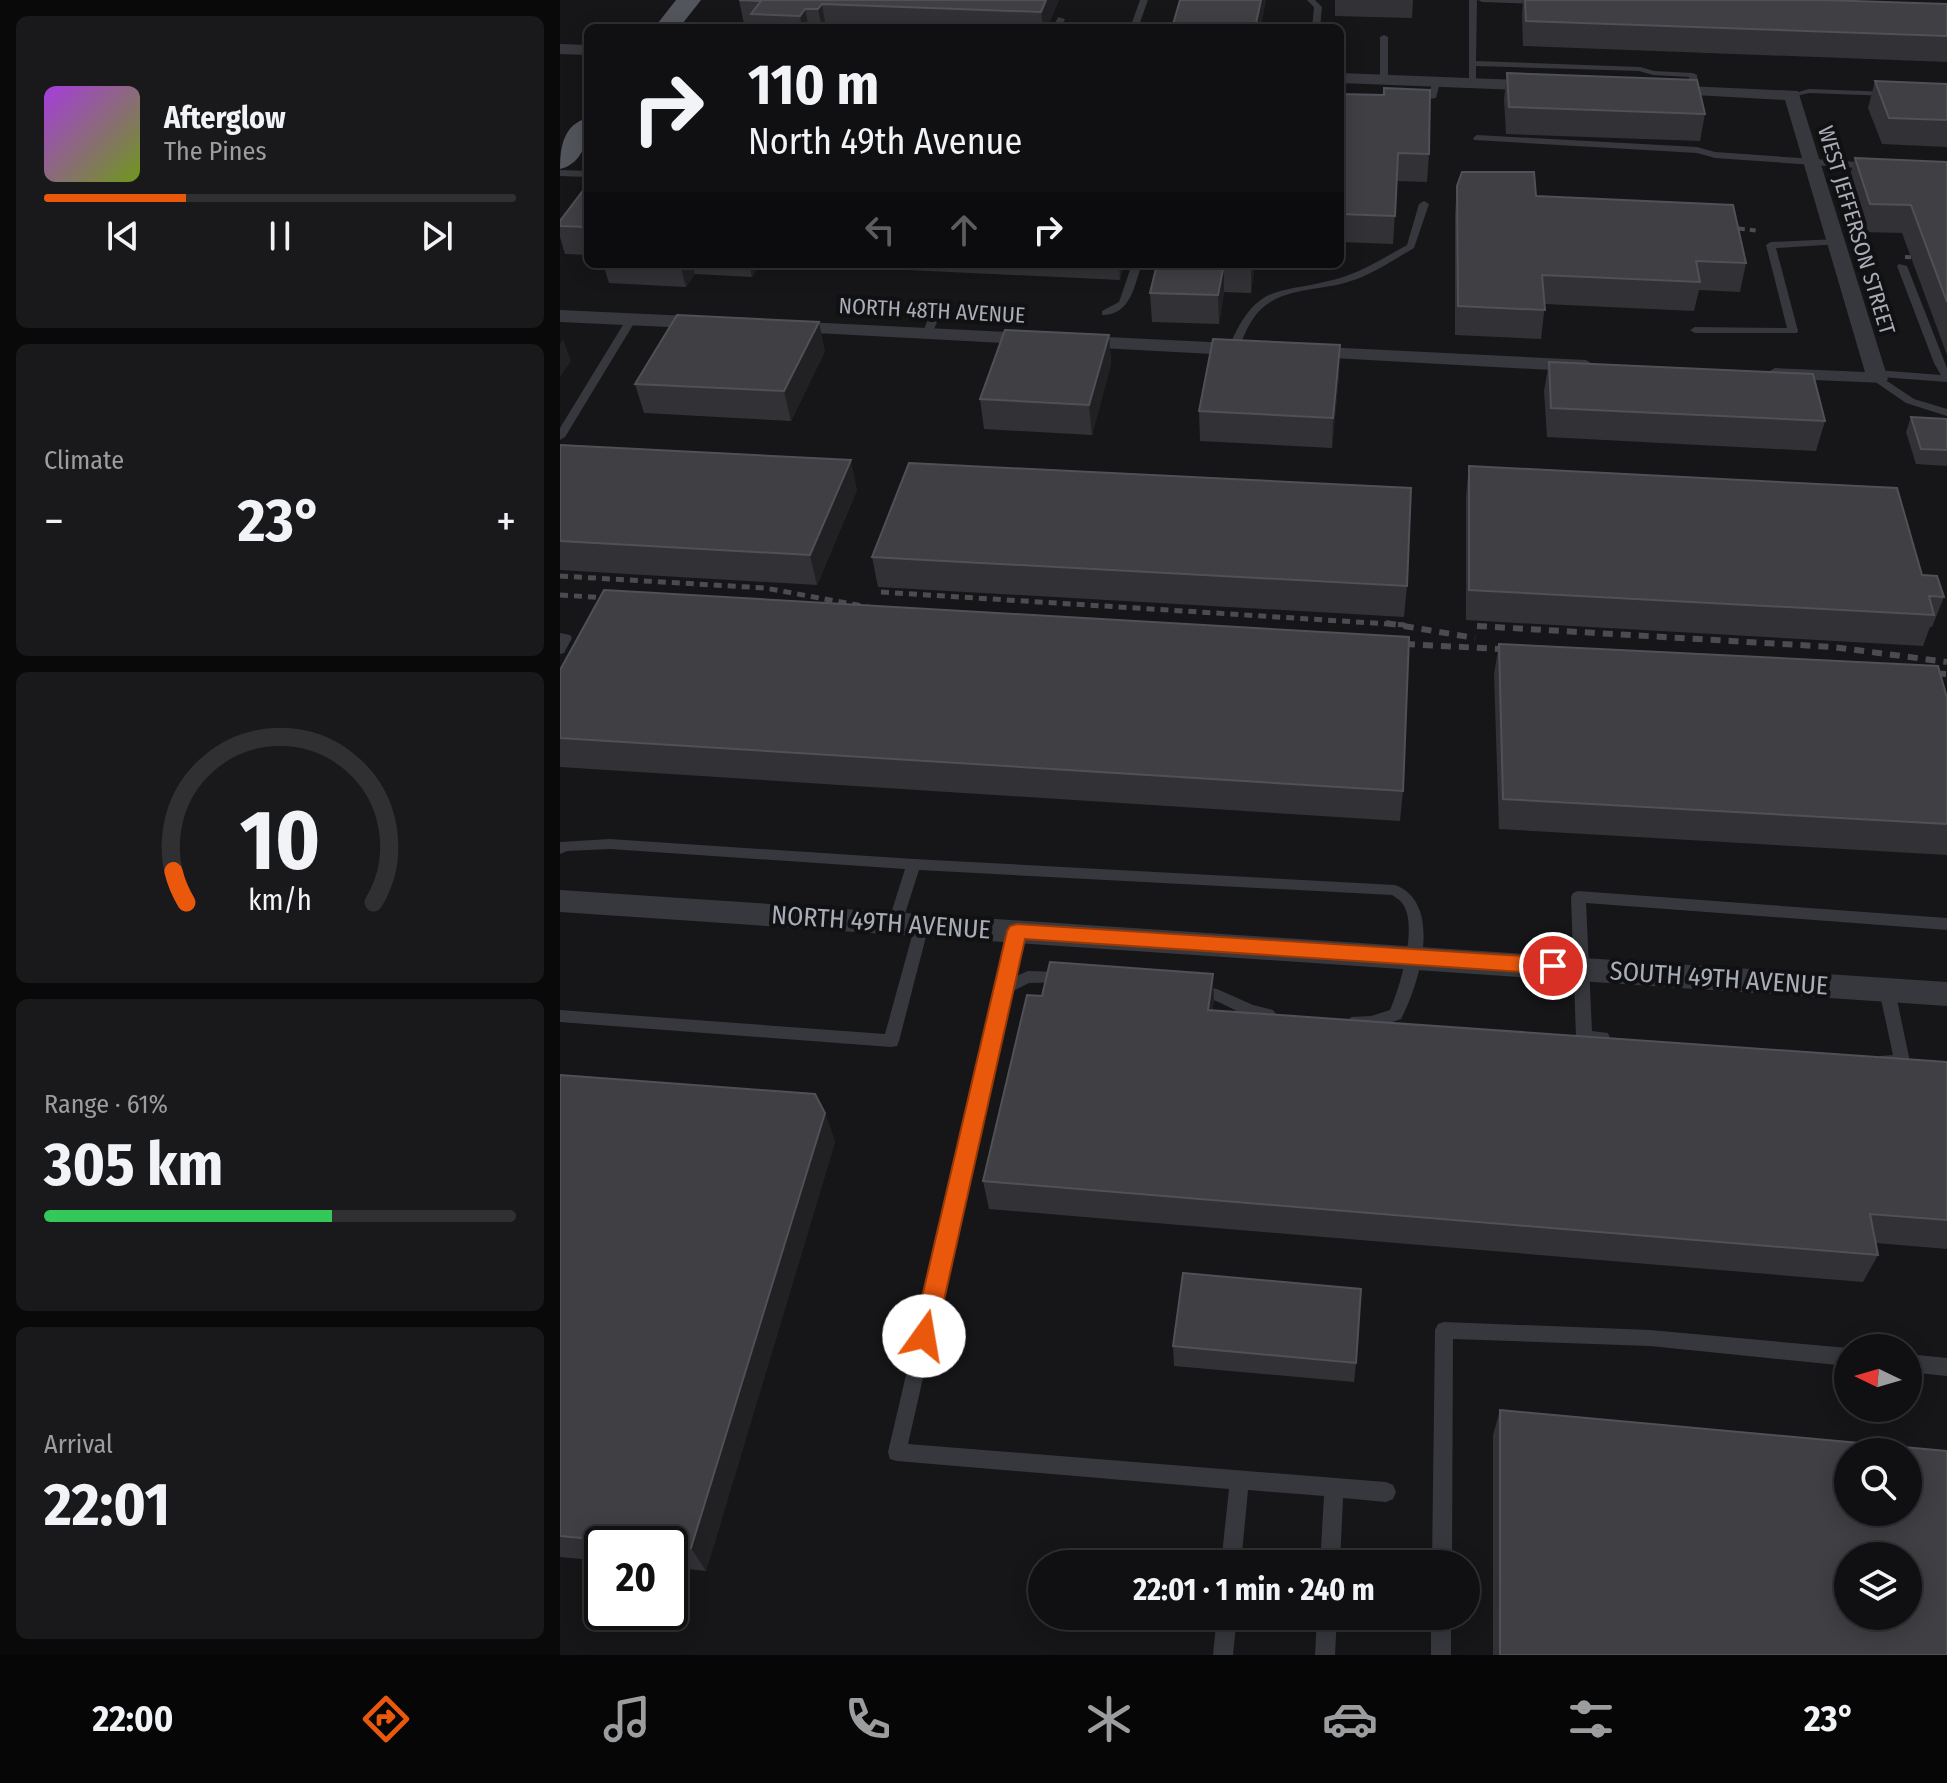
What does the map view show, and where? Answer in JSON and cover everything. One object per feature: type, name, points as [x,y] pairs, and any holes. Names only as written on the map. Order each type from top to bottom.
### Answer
[{"type":"main road","points":[[669,24],[689,0]]},
{"type":"main road","points":[[560,161],[584,131]]},
{"type":"street","points":[[560,49],[584,50]]},
{"type":"street","points":[[1344,78],[1568,87]]},
{"type":"street","points":[[1647,90],[1792,95]]},
{"type":"street","name":"WEST JEFFERSON STREET","points":[[1792,95],[1877,376]]},
{"type":"street","points":[[560,316],[735,325]]},
{"type":"street","name":"NORTH 48TH AVENUE","points":[[765,326],[1612,367]]},
{"type":"street","points":[[1761,374],[1877,376]]},
{"type":"street","name":"NORTH 49TH AVENUE","points":[[560,901],[1427,958]]},
{"type":"street","name":"SOUTH 49TH AVENUE","points":[[1427,958],[1947,994]]},
{"type":"lane","points":[[1135,24],[1144,0]]},
{"type":"lane","points":[[1311,0],[1318,7],[1316,24]]},
{"type":"lane","points":[[1463,82],[1472,63],[1473,0]]},
{"type":"lane","points":[[1482,0],[1556,2]]},
{"type":"lane","points":[[1384,37],[1384,80]]},
{"type":"lane","points":[[1472,63],[1640,69],[1653,73],[1693,75],[1695,92]]},
{"type":"lane","points":[[1406,101],[1433,96],[1436,82]]},
{"type":"lane","points":[[1792,95],[1809,91],[1901,94]]},
{"type":"lane","points":[[1477,138],[1697,150],[1715,155],[1884,166]]},
{"type":"lane","points":[[560,173],[584,174]]},
{"type":"lane","points":[[1233,349],[1249,312],[1262,301],[1295,289],[1343,280],[1411,246],[1424,204]]},
{"type":"lane","points":[[1695,330],[1793,331],[1771,245],[1837,242]]},
{"type":"lane","points":[[1877,376],[1947,378],[1902,266]]},
{"type":"lane","points":[[1106,313],[1123,304],[1136,268]]},
{"type":"lane","points":[[927,334],[939,305]]},
{"type":"lane","points":[[560,437],[631,320]]},
{"type":"lane","points":[[1877,376],[1910,401],[1947,413]]},
{"type":"lane","points":[[560,637],[566,638],[560,650]]},
{"type":"lane","points":[[560,849],[564,846],[610,844],[1395,890],[1410,900],[1427,958],[1396,1015],[1371,1022],[1340,1020]]},
{"type":"lane","points":[[560,1016],[891,1041],[914,864]]},
{"type":"lane","points":[[1616,1039],[1584,1037],[1578,897],[1947,924]]},
{"type":"lane","points":[[1017,931],[897,1452],[1386,1492]]},
{"type":"lane","points":[[1004,988],[1028,977],[1077,979]]},
{"type":"lane","points":[[1184,989],[1215,992],[1234,1000],[1249,1013],[1280,1015]]},
{"type":"lane","points":[[1870,1060],[1902,1062],[1887,990]]},
{"type":"lane","points":[[1442,1550],[1444,1330],[1650,1338],[1834,1356]]},
{"type":"lane","points":[[1922,1364],[1947,1367]]},
{"type":"lane","points":[[1232,1550],[1239,1481]]},
{"type":"lane","points":[[1331,1550],[1334,1488]]},
{"type":"lane","points":[[1223,1655],[1226,1630]]},
{"type":"lane","points":[[1325,1655],[1326,1630]]},
{"type":"lane","points":[[1441,1630],[1441,1655]]},
{"type":"building","points":[[739,0],[1046,0],[1041,12],[822,4],[818,9],[805,9],[800,16],[751,14],[761,1]]},
{"type":"building","points":[[1180,0],[1261,0],[1256,24],[1173,24]]},
{"type":"building","points":[[1525,0],[1823,0],[1947,4],[1947,36],[1526,21]]},
{"type":"building","points":[[1507,73],[1697,80],[1705,114],[1509,107]]},
{"type":"building","points":[[1875,81],[1947,84],[1947,120],[1889,118]]},
{"type":"building","points":[[1384,88],[1430,90],[1429,154],[1398,153],[1395,216],[1344,214],[1344,94],[1384,95]]},
{"type":"building","points":[[1855,158],[1947,162],[1947,302],[1911,205],[1870,204]]},
{"type":"building","points":[[1462,172],[1534,172],[1536,196],[1733,205],[1746,263],[1696,261],[1700,282],[1542,275],[1545,310],[1458,306],[1457,186]]},
{"type":"building","points":[[584,189],[584,227],[560,226],[560,221]]},
{"type":"building","points":[[1156,268],[1223,268],[1218,295],[1150,293]]},
{"type":"building","points":[[677,315],[819,322],[784,391],[635,384]]},
{"type":"building","points":[[1005,330],[1109,335],[1089,405],[980,399]]},
{"type":"building","points":[[1213,339],[1340,345],[1333,418],[1199,411]]},
{"type":"building","points":[[1549,362],[1813,374],[1825,421],[1551,408]]},
{"type":"building","points":[[1911,417],[1947,419],[1947,450],[1921,449]]},
{"type":"building","points":[[560,445],[851,460],[810,555],[560,541]]},
{"type":"building","points":[[909,463],[1411,488],[1407,586],[872,557]]},
{"type":"building","points":[[1469,466],[1897,488],[1922,575],[1937,576],[1944,597],[1929,596],[1934,615],[1469,590]]},
{"type":"building","points":[[604,590],[1409,637],[1403,791],[560,738],[560,670]]},
{"type":"building","points":[[1499,644],[1938,666],[1947,698],[1947,824],[1503,799]]},
{"type":"building","points":[[1050,962],[1213,974],[1208,1010],[1947,1062],[1947,1220],[1870,1214],[1878,1255],[983,1181],[1027,995],[1042,996]]},
{"type":"building","points":[[560,1075],[815,1094],[825,1113],[691,1548],[688,1548],[688,1526],[584,1526],[584,1538],[560,1536]]},
{"type":"building","points":[[1183,1273],[1361,1289],[1356,1363],[1173,1346]]},
{"type":"building","points":[[1500,1410],[1834,1441],[1834,1526],[1922,1526],[1922,1449],[1947,1451],[1947,1655],[1500,1655]]},
{"type":"railway","points":[[1717,226],[1760,231]]},
{"type":"railway","points":[[1905,257],[1947,259]]},
{"type":"railway","points":[[560,576],[765,588],[879,609]]},
{"type":"railway","points":[[881,592],[1394,624]]},
{"type":"railway","points":[[560,595],[624,599]]},
{"type":"railway","points":[[1386,623],[1394,624]]},
{"type":"railway","points":[[1394,624],[1405,625]]},
{"type":"railway","points":[[1394,624],[1475,638]]},
{"type":"railway","points":[[1477,626],[1833,647],[1947,662]]},
{"type":"railway","points":[[1387,643],[1518,650]]},
{"type":"railway","points":[[1918,673],[1947,674]]},
{"type":"route","points":[[924,1336],[1017,931],[1553,966]]}]
